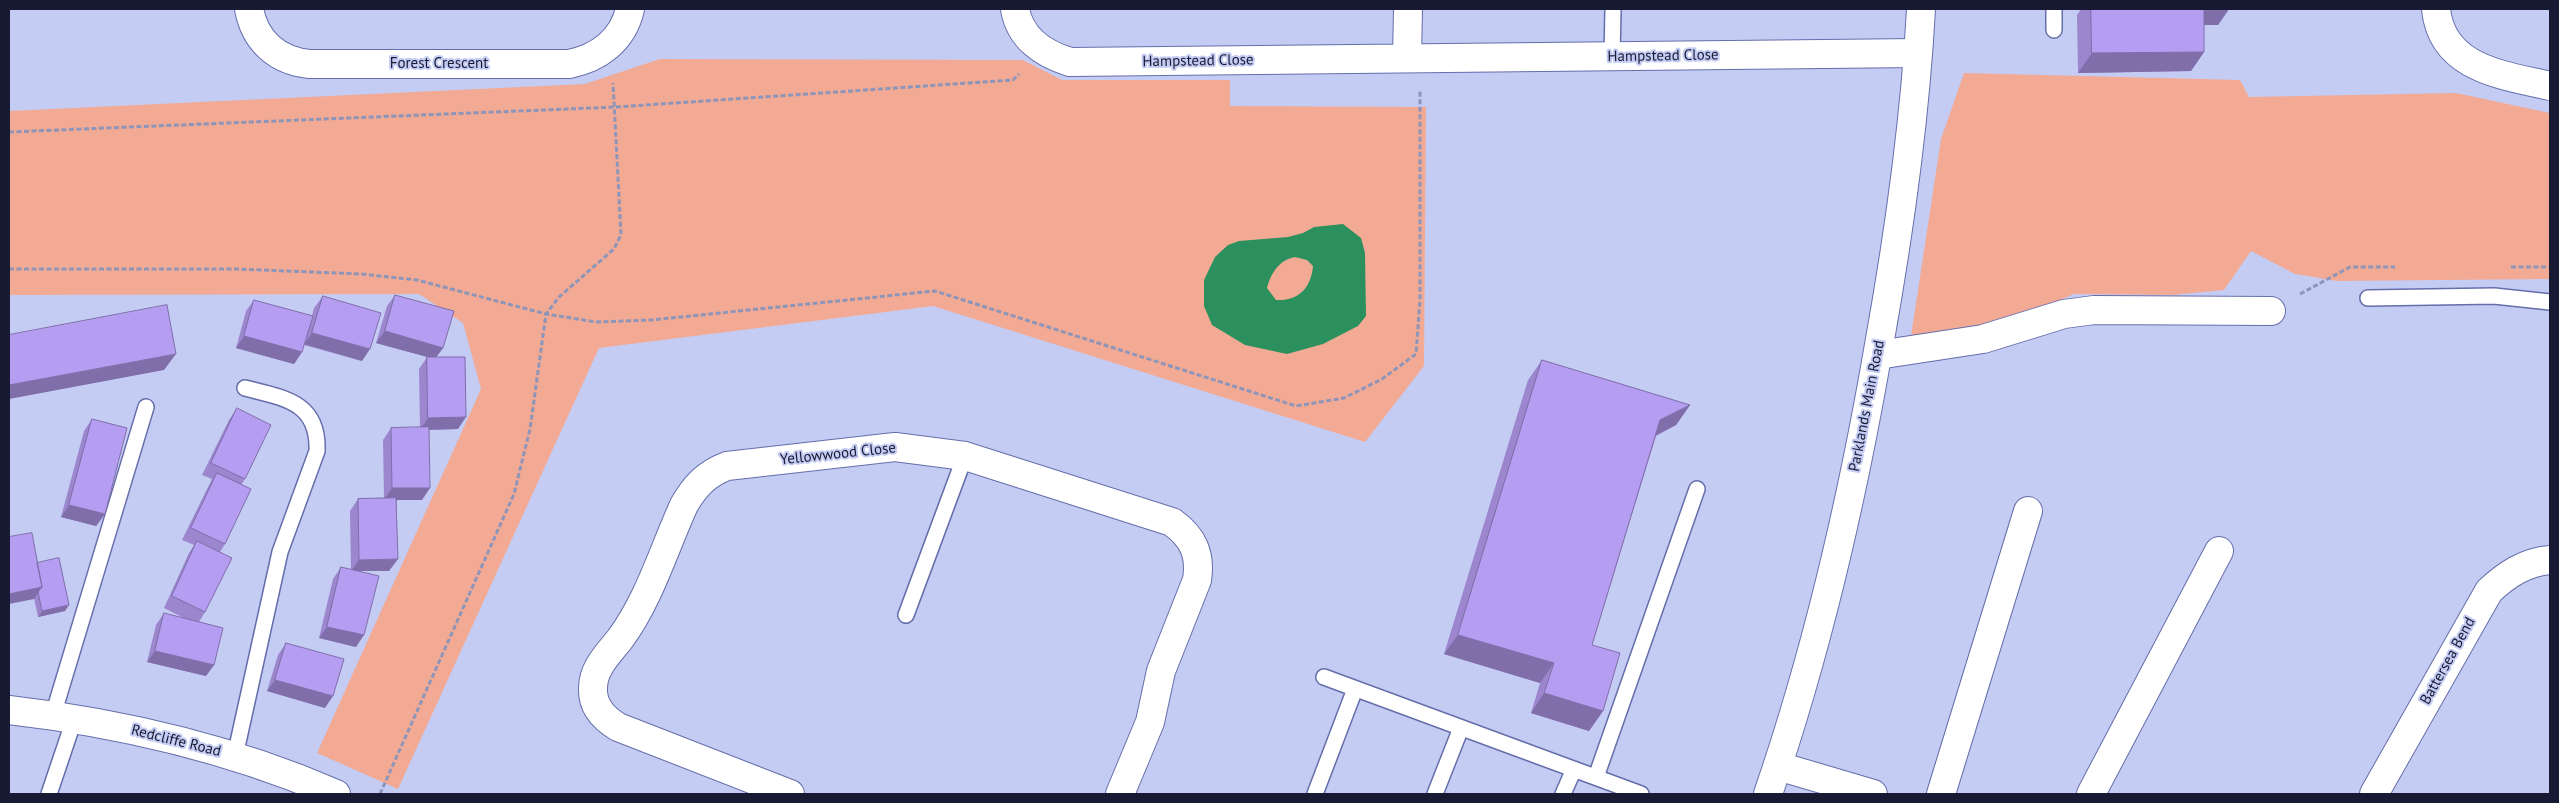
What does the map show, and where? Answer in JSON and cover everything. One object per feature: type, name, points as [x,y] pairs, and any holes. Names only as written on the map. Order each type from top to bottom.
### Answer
[{"type":"street","name":"Forest Crescent","points":[[249,9],[253,26],[272,51],[297,63],[310,64],[569,64],[584,61],[609,46],[620,34],[630,9]]},
{"type":"street","name":"Hampstead Close","points":[[1015,9],[1022,28],[1030,41],[1042,51],[1070,62],[1085,63],[1918,53]]},
{"type":"street","points":[[1407,58],[1408,9]]},
{"type":"street","name":"Parklands Main Road","points":[[1768,794],[1778,766],[1815,637],[1865,428],[1905,178],[1921,9]]},
{"type":"street","points":[[2436,9],[2437,22],[2451,46],[2468,62],[2499,74],[2550,86]]},
{"type":"street","points":[[1878,355],[1983,339],[2064,314],[2094,310],[2271,311]]},
{"type":"street","name":"Yellowwood Close","points":[[790,794],[618,727],[599,711],[594,699],[592,689],[598,668],[632,621],[692,490],[715,471],[740,464],[895,447],[965,456],[1172,522],[1185,531],[1193,543],[1199,568],[1196,580],[1160,671],[1150,722],[1120,794]]},
{"type":"street","points":[[1941,794],[2028,511]]},
{"type":"street","points":[[2091,794],[2220,551]]},
{"type":"street","name":"Battersea Bend","points":[[2374,794],[2489,591],[2514,570],[2529,564],[2550,560]]},
{"type":"street","name":"Redcliffe Road","points":[[9,710],[64,716],[144,732],[235,756],[290,774],[336,794]]},
{"type":"street","points":[[1778,766],[1873,794]]},
{"type":"lane","points":[[1612,57],[1613,9]]},
{"type":"lane","points":[[2054,9],[2054,30]]},
{"type":"lane","points":[[2368,298],[2494,296],[2550,302]]},
{"type":"lane","points":[[235,756],[276,566],[317,451],[317,435],[314,423],[296,403],[245,388]]},
{"type":"lane","points":[[49,794],[64,716],[146,406]]},
{"type":"lane","points":[[906,615],[965,456]]},
{"type":"lane","points":[[1596,778],[1697,490]]},
{"type":"lane","points":[[1324,678],[1641,794]]},
{"type":"lane","points":[[1315,794],[1355,689]]},
{"type":"lane","points":[[1435,794],[1461,728]]},
{"type":"lane","points":[[1563,794],[1574,770]]},
{"type":"path","points":[[380,794],[514,494],[530,429],[546,314],[559,297],[614,249],[621,235],[616,107],[609,46]]},
{"type":"path","points":[[9,132],[616,107],[1013,80],[1042,51]]},
{"type":"path","points":[[9,269],[237,269],[361,274],[417,280],[546,314],[596,322],[651,320],[935,291],[1296,406],[1344,398],[1382,379],[1416,354],[1420,300],[1420,87],[1407,58]]},
{"type":"shaded area","points":[[660,59],[1023,60],[1062,80],[1230,80],[1230,106],[1426,107],[1424,366],[1365,442],[933,306],[599,348],[398,789],[317,753],[481,389],[463,323],[419,294],[9,295],[9,111],[585,84]]},
{"type":"shaded area","points":[[1964,73],[2240,80],[2249,97],[2456,93],[2550,113],[2550,279],[2337,281],[2295,274],[2251,251],[2224,290],[2172,295],[2074,294],[2019,318],[1911,336],[1941,139]]},
{"type":"shaded area","points":[[1343,224],[1361,238],[1365,253],[1366,316],[1358,326],[1323,344],[1287,354],[1245,345],[1212,325],[1204,306],[1204,280],[1215,257],[1228,245],[1239,241],[1288,237],[1303,233],[1314,227]],"holes":[[[1295,257],[1307,260],[1313,266],[1310,281],[1306,287],[1302,292],[1291,298],[1276,300],[1267,288],[1276,268],[1284,261]]]},
{"type":"building","points":[[2091,9],[2204,9],[2204,52],[2092,53]]},
{"type":"building","points":[[395,295],[454,311],[443,348],[385,331]]},
{"type":"building","points":[[323,296],[381,313],[370,349],[312,333]]},
{"type":"building","points":[[254,300],[313,316],[302,352],[244,336]]},
{"type":"building","points":[[167,305],[176,354],[9,385],[9,335]]},
{"type":"building","points":[[427,357],[465,357],[466,417],[428,418]]},
{"type":"building","points":[[1542,360],[1690,405],[1660,420],[1592,645],[1620,653],[1603,711],[1544,693],[1554,663],[1458,635]]},
{"type":"building","points":[[237,408],[271,425],[245,479],[211,463]]},
{"type":"building","points":[[92,419],[127,428],[105,514],[69,505]]},
{"type":"building","points":[[429,427],[430,488],[392,488],[391,428]]},
{"type":"building","points":[[217,473],[251,489],[225,544],[191,528]]},
{"type":"building","points":[[396,498],[398,559],[359,560],[358,499]]},
{"type":"building","points":[[32,533],[42,587],[9,594],[9,537]]},
{"type":"building","points":[[197,541],[232,558],[205,612],[172,596]]},
{"type":"building","points":[[59,558],[69,605],[42,611],[38,592],[42,587],[37,563]]},
{"type":"building","points":[[341,567],[379,576],[364,635],[327,627]]},
{"type":"building","points":[[164,613],[223,628],[214,665],[155,651]]},
{"type":"building","points":[[286,643],[344,659],[333,696],[275,680]]}]
